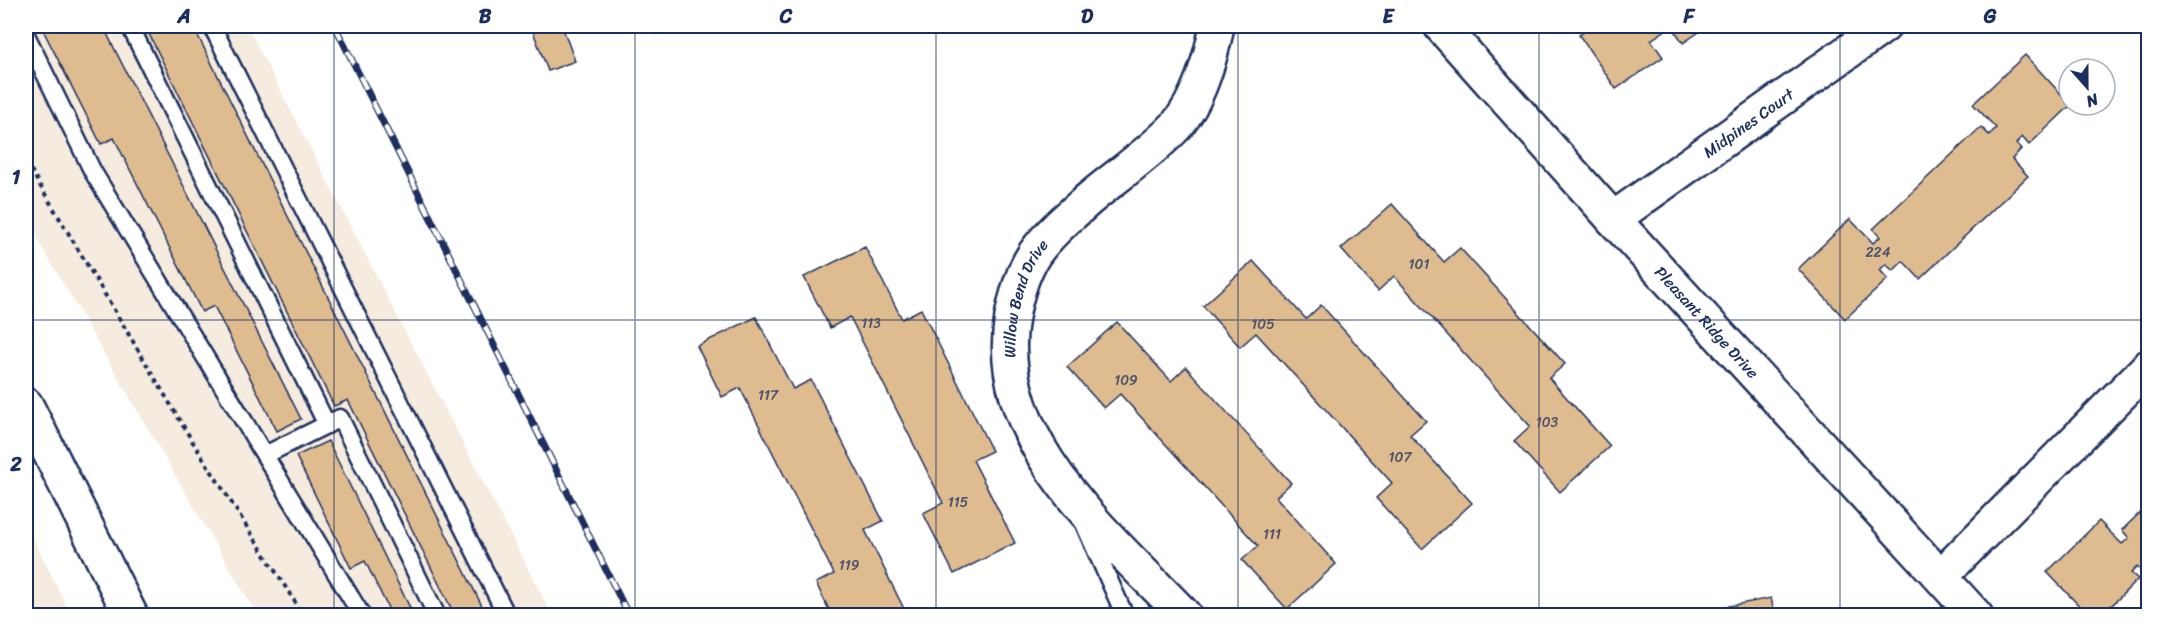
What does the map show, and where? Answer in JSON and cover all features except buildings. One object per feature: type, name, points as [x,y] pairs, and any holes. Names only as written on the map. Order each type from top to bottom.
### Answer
[{"type":"street","name":"Willow Bend Drive","points":[[1185,615],[1071,495],[1043,456],[1021,412],[1009,367],[1009,333],[1017,292],[1034,254],[1062,223],[1177,125],[1208,64],[1217,26]]},
{"type":"street","name":"Pleasant Ridge Drive","points":[[1441,26],[1613,219],[1976,615]]},
{"type":"street","name":"Midpines Court","points":[[1613,219],[1884,26]]},
{"type":"street","points":[[1941,576],[2148,367]]},
{"type":"street","points":[[26,405],[130,615]]},
{"type":"lane","points":[[130,26],[327,425]]},
{"type":"lane","points":[[212,26],[507,615]]},
{"type":"lane","points":[[26,35],[93,172],[362,615]]},
{"type":"lane","points":[[265,455],[340,418],[437,615]]},
{"type":"lane","points":[[1071,495],[1125,615]]},
{"type":"path","points":[[26,162],[194,444],[304,615]]},
{"type":"shaded area","points":[[26,26],[247,26],[552,615],[257,615],[26,220]]},
{"type":"shaded area","points":[[26,523],[71,615],[26,615]]},
{"type":"railway","points":[[335,26],[629,616]]}]
